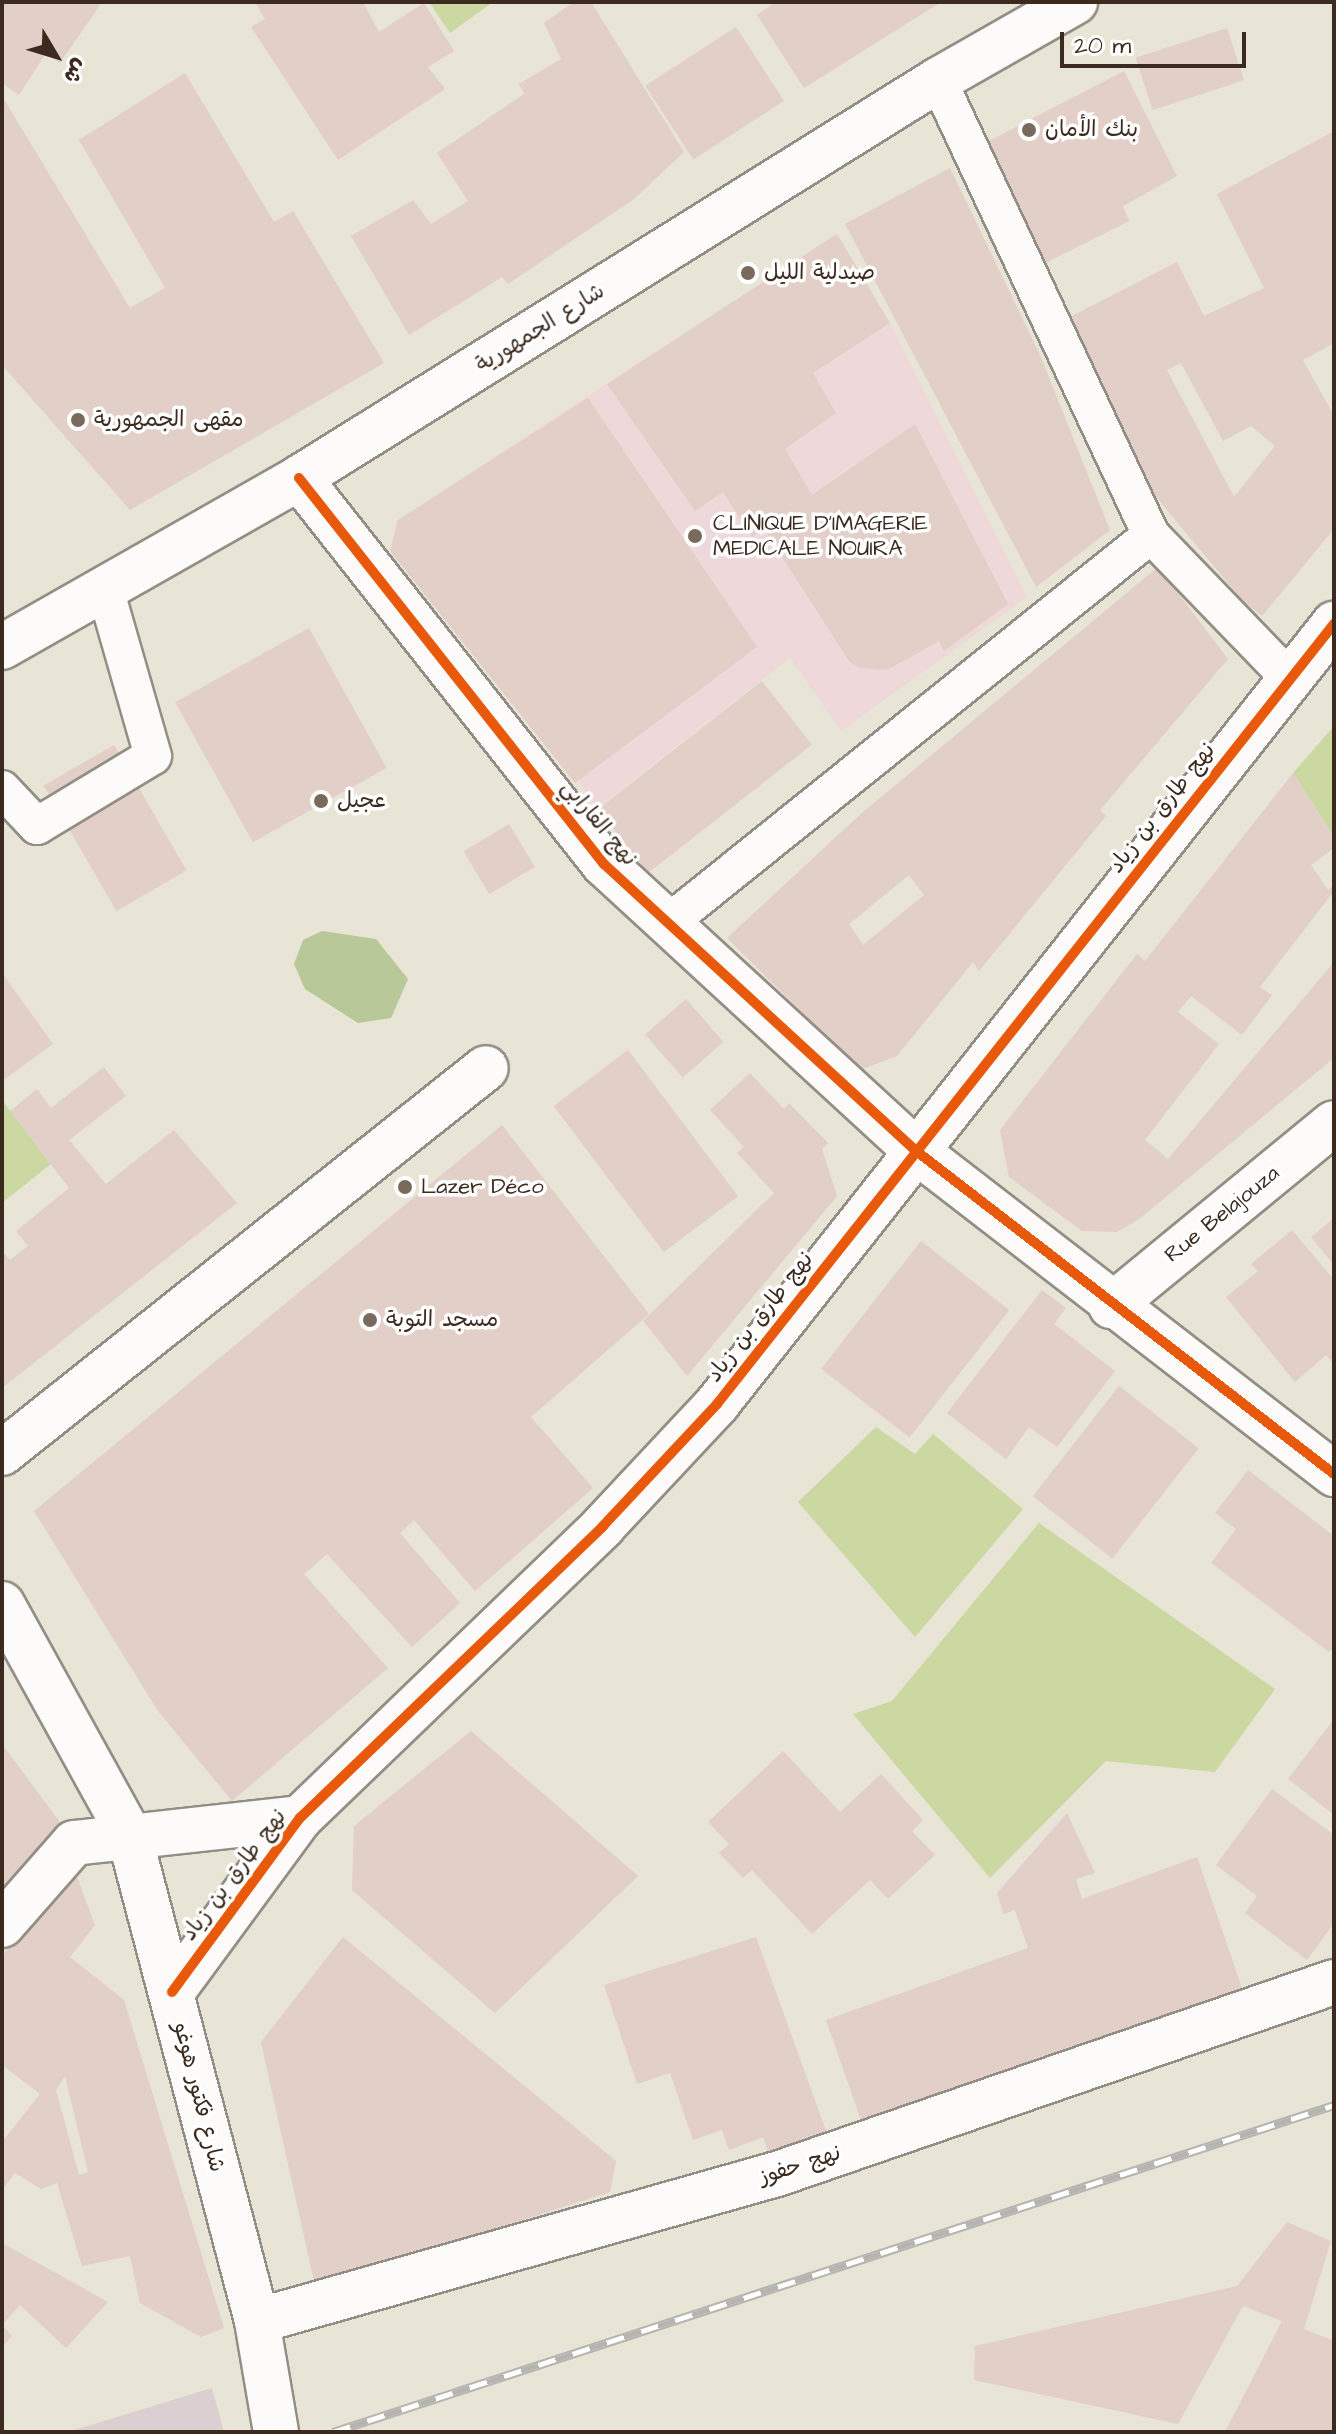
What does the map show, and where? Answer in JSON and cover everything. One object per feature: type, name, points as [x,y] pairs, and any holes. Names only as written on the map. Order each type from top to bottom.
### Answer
[{"type":"street","name":"شارع الجمهورية","points":[[2,647],[299,478],[938,80],[1075,2]]},
{"type":"street","name":"نهج الفارابي","points":[[299,478],[604,864],[915,1150],[1111,1306],[1334,1474]]},
{"type":"street","name":"نهج طارق بن زياد","points":[[172,1992],[300,1818],[603,1526],[717,1404],[1334,624]]},
{"type":"street","points":[[2,1453],[486,1068]]},
{"type":"street","name":"Rue Belajouza","points":[[1111,1306],[1334,1123]]},
{"type":"street","name":"شارع فكتور هوغو","points":[[2,1604],[129,1834],[259,2328],[276,2432]]},
{"type":"street","name":"نهج طارق بن زياد","points":[[2,1925],[74,1843],[129,1834],[300,1818]]},
{"type":"street","name":"نهج حفوز","points":[[259,2328],[777,2174],[1334,1982]]},
{"type":"lane","points":[[938,80],[1151,535],[1290,679]]},
{"type":"lane","points":[[668,923],[1151,535]]},
{"type":"lane","points":[[2,789],[37,826],[153,756],[105,589]]},
{"type":"shaded area","name":"CLINIQUE D'IMAGERIE MEDICALE NOUIRA","points":[[837,234],[890,323],[1027,597],[841,731],[790,658],[597,808],[398,520]]},
{"type":"shaded area","points":[[212,2388],[224,2432],[68,2432]]},
{"type":"green space","points":[[429,2],[493,2],[450,33]]},
{"type":"green space","points":[[1334,726],[1334,837],[1293,773]]},
{"type":"green space","points":[[322,931],[376,939],[408,979],[391,1018],[358,1023],[305,989],[294,964],[303,940]]},
{"type":"green space","points":[[2,1100],[51,1164],[2,1203]]},
{"type":"green space","points":[[876,1427],[915,1454],[933,1434],[1023,1509],[915,1637],[798,1502]]},
{"type":"green space","points":[[1039,1523],[1275,1689],[1215,1772],[1106,1761],[990,1878],[853,1714],[892,1701]]},
{"type":"building","points":[[2,2],[95,2],[100,5],[60,63],[46,53],[19,95],[2,83]]},
{"type":"building","points":[[255,2],[363,2],[379,32],[424,3],[454,51],[428,67],[445,89],[338,160],[251,27],[265,19]]},
{"type":"building","points":[[574,2],[591,2],[684,152],[634,199],[508,284],[502,277],[409,335],[351,236],[413,200],[431,224],[468,201],[437,153],[524,94],[519,84],[561,59],[544,23]]},
{"type":"building","points":[[776,2],[941,2],[804,88],[757,15]]},
{"type":"building","points":[[736,27],[784,101],[693,160],[645,86]]},
{"type":"building","points":[[1227,28],[1244,80],[1153,110],[1136,58]]},
{"type":"building","points":[[1124,71],[1177,176],[1123,206],[1129,221],[1043,264],[983,144]]},
{"type":"building","points":[[185,73],[274,222],[293,211],[384,363],[130,510],[2,365],[2,96],[130,308],[165,288],[79,140]]},
{"type":"building","points":[[1334,131],[1334,343],[1303,360],[1334,416],[1334,529],[1262,616],[1242,600],[1152,492],[1070,317],[1177,262],[1204,316],[1264,288],[1217,194]],"holes":[[[1181,363],[1223,441],[1251,426],[1275,446],[1234,497],[1167,370]]]},
{"type":"building","points":[[950,168],[1040,355],[1110,530],[1036,587],[845,224]]},
{"type":"building","points":[[837,234],[890,323],[813,373],[836,413],[785,449],[812,495],[915,424],[1008,604],[944,651],[939,641],[887,670],[859,668],[849,661],[764,529],[752,537],[723,492],[695,511],[607,384]]},
{"type":"building","points":[[588,398],[757,647],[575,783],[390,551],[398,520]]},
{"type":"building","points":[[1158,567],[1228,659],[1100,810],[1106,816],[979,971],[973,962],[897,1056],[860,1070],[727,938],[863,812]],"holes":[[[909,875],[924,895],[863,945],[849,924]]]},
{"type":"building","points":[[309,628],[387,768],[253,842],[175,702]]},
{"type":"building","points":[[762,681],[812,745],[648,873],[598,809]]},
{"type":"building","points":[[114,745],[186,871],[116,911],[44,786]]},
{"type":"building","points":[[1293,773],[1334,837],[1334,848],[1311,865],[1328,890],[1334,885],[1334,900],[1331,895],[1260,987],[1272,995],[1242,1035],[1191,996],[1178,1012],[1219,1044],[1145,1140],[1168,1159],[1334,962],[1334,1058],[1139,1219],[1117,1232],[1082,1231],[1009,1177],[1000,1130],[1137,954],[1145,961]]},
{"type":"building","points":[[509,824],[535,867],[489,894],[464,851]]},
{"type":"building","points":[[2,973],[53,1044],[2,1081]]},
{"type":"building","points":[[686,999],[723,1042],[683,1077],[645,1034]]},
{"type":"building","points":[[628,1050],[738,1196],[664,1252],[554,1106]]},
{"type":"building","points":[[104,1067],[126,1096],[69,1140],[106,1184],[174,1130],[237,1203],[2,1388],[2,1251],[10,1260],[28,1246],[16,1231],[69,1188],[10,1111],[37,1089],[51,1108]]},
{"type":"building","points":[[750,1073],[784,1109],[789,1103],[828,1143],[822,1149],[837,1196],[687,1376],[643,1321],[774,1193],[737,1153],[744,1147],[710,1110]]},
{"type":"building","points":[[502,1125],[649,1314],[531,1417],[593,1488],[475,1591],[414,1520],[400,1533],[460,1603],[412,1647],[327,1554],[304,1574],[388,1668],[232,1801],[158,1711],[34,1511]]},
{"type":"building","points":[[1334,1218],[1334,1265],[1311,1237]]},
{"type":"building","points":[[1292,1230],[1334,1280],[1334,1365],[1326,1355],[1295,1382],[1226,1297],[1258,1271],[1251,1264]]},
{"type":"building","points":[[921,1241],[1009,1310],[910,1438],[821,1369]]},
{"type":"building","points":[[1042,1290],[1066,1308],[1054,1324],[1115,1371],[1057,1447],[1029,1427],[1006,1459],[947,1413]]},
{"type":"building","points":[[1119,1386],[1199,1448],[1112,1559],[1033,1496]]},
{"type":"building","points":[[1248,1470],[1334,1536],[1334,1646],[1329,1652],[1211,1563],[1236,1529],[1215,1513]]},
{"type":"building","points":[[1334,1719],[1334,1815],[1288,1779]]},
{"type":"building","points":[[471,1731],[638,1876],[495,2013],[352,1890],[354,1826]]},
{"type":"building","points":[[2,1744],[62,1825],[2,1897]]},
{"type":"building","points":[[783,1751],[840,1812],[881,1774],[923,1820],[912,1831],[935,1855],[888,1899],[870,1880],[812,1934],[752,1870],[743,1878],[719,1853],[729,1844],[708,1822]]},
{"type":"building","points":[[1272,1789],[1334,1835],[1334,1923],[1307,1960],[1245,1913],[1257,1896],[1216,1865]]},
{"type":"building","points":[[1067,1813],[1095,1873],[1076,1879],[1082,1899],[1197,1857],[1242,1988],[863,2126],[826,2020],[1028,1948],[1015,1910],[1004,1914],[997,1893]]},
{"type":"building","points":[[74,1869],[95,1925],[70,1957],[124,2000],[224,2328],[201,2337],[140,2303],[130,2256],[82,2266],[57,2183],[41,2189],[15,2173],[2,2190],[2,2142],[40,2094],[2,2065],[2,1956]],"holes":[[[65,2076],[88,2172],[79,2175],[56,2090]]]},
{"type":"building","points":[[343,1937],[616,2161],[610,2192],[315,2286],[261,2042]]},
{"type":"building","points":[[756,1937],[830,2142],[771,2161],[763,2137],[729,2150],[722,2130],[693,2140],[670,2073],[637,2084],[604,1985]]},
{"type":"building","points":[[1287,2222],[1331,2241],[1304,2329],[1334,2341],[1334,2432],[1225,2432],[1282,2321],[1243,2306],[1178,2424],[974,2380],[975,2346],[1237,2286]]},
{"type":"building","points":[[2,2243],[108,2302],[66,2348],[20,2305],[2,2325]]},
{"type":"building","points":[[2,2325],[12,2336],[2,2347]]},
{"type":"railway","points":[[333,2432],[1334,2105]]},
{"type":"cycle path","points":[[299,478],[604,864],[915,1150],[1334,1474]]},
{"type":"cycle path","points":[[172,1992],[300,1818],[603,1526],[717,1404],[1334,624]]},
{"type":"place","name":"بنك الأمان","points":[[1029,130]]},
{"type":"place","name":"صيدلية الليل","points":[[748,273]]},
{"type":"place","name":"مقهى الجمهورية","points":[[78,420]]},
{"type":"place","name":"CLINIQUE D'IMAGERIE MEDICALE NOUIRA","points":[[695,536]]},
{"type":"place","name":"عجيل","points":[[321,801]]},
{"type":"place","name":"Lazer Déco","points":[[405,1187]]},
{"type":"place","name":"مسجد التوبة","points":[[370,1320]]}]
